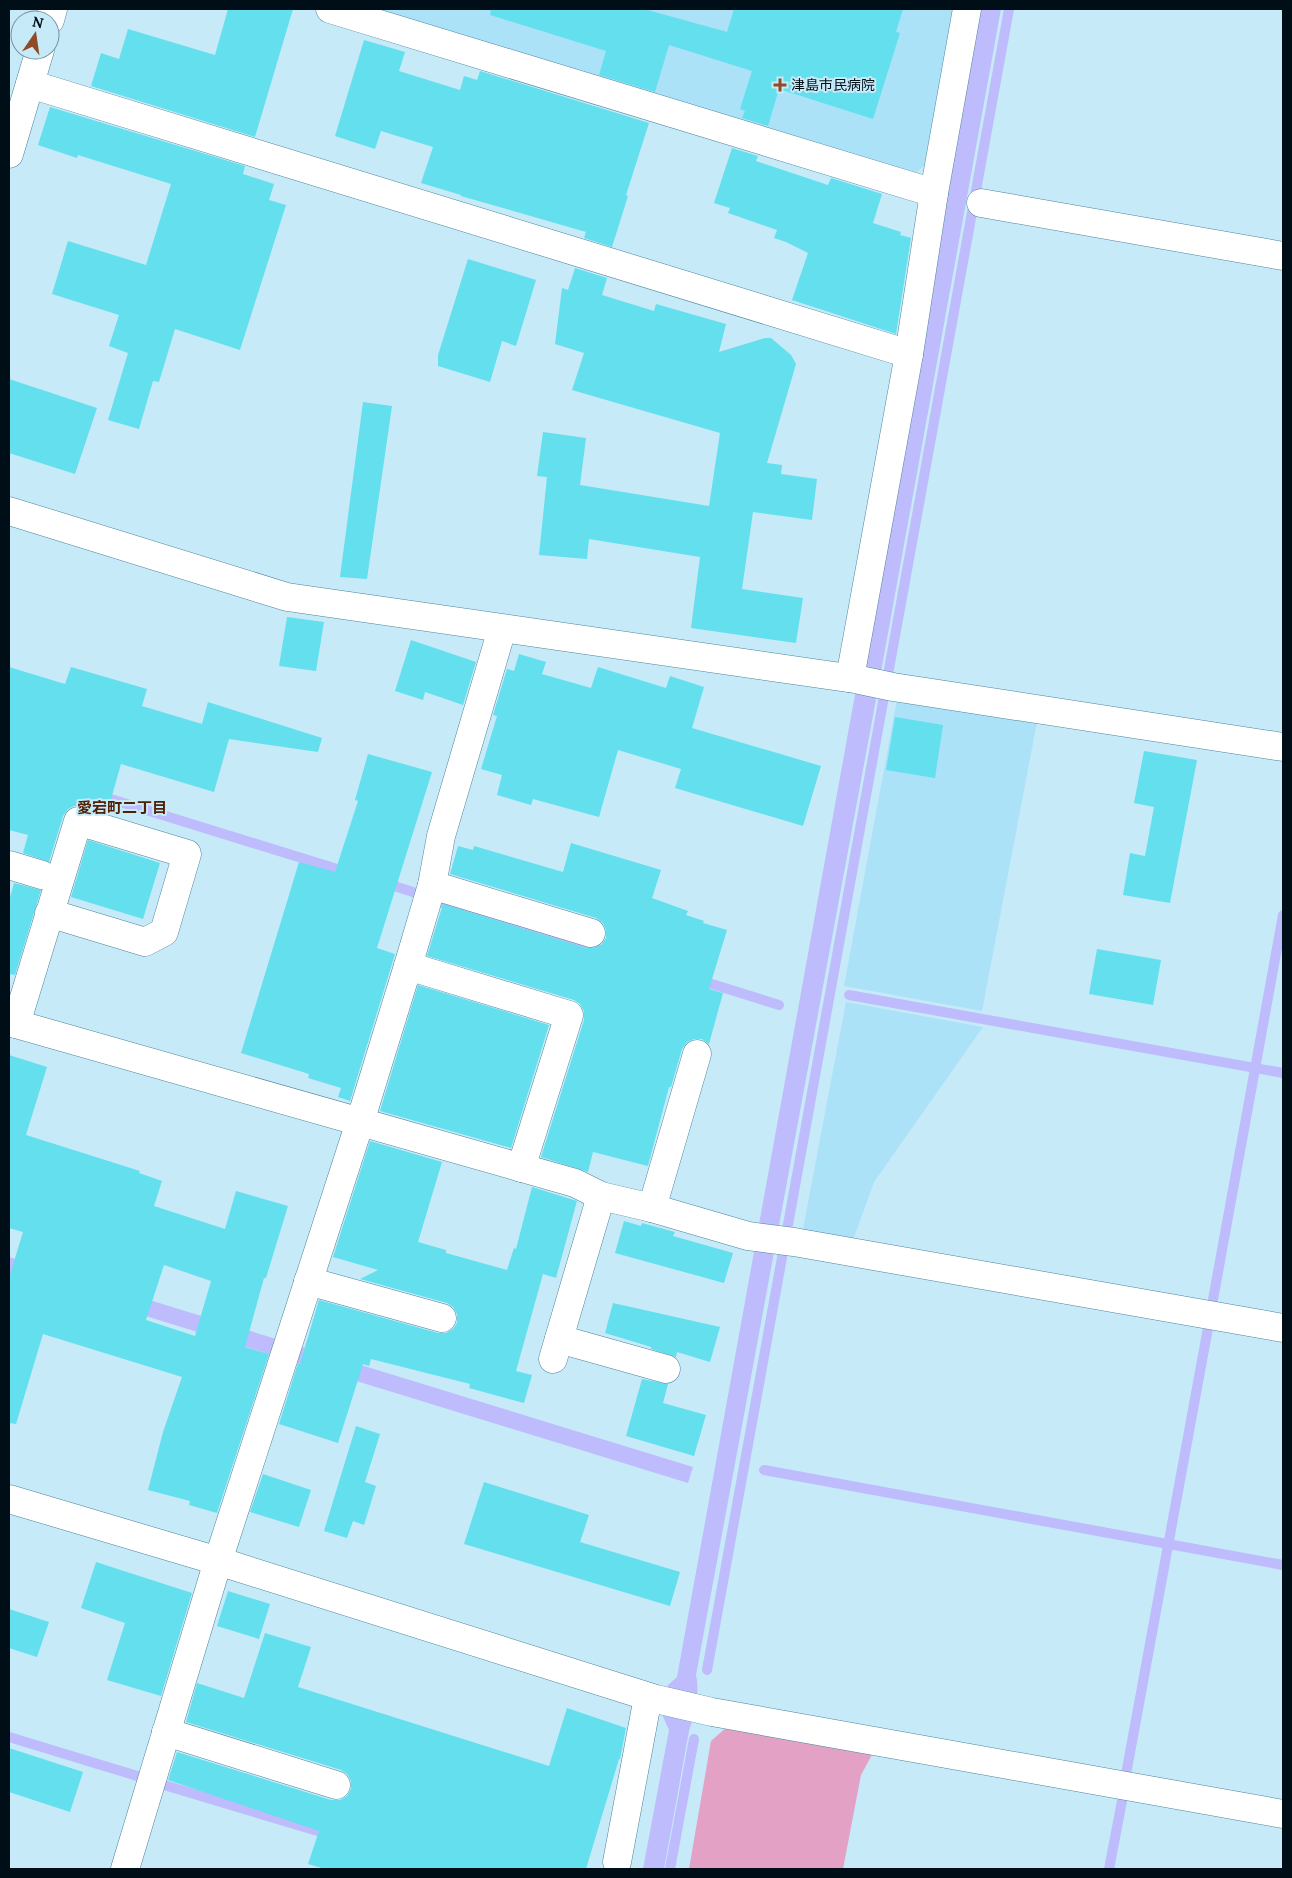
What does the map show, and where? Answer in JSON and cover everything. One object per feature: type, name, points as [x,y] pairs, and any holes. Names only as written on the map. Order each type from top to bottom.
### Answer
[{"type":"street","points":[[330,9],[934,193]]},
{"type":"street","points":[[852,679],[967,9]]},
{"type":"street","points":[[9,154],[37,60]]},
{"type":"street","points":[[30,84],[909,354]]},
{"type":"street","points":[[981,203],[1283,256]]},
{"type":"street","points":[[9,511],[287,598],[852,679],[1283,747]]},
{"type":"street","points":[[125,1869],[218,1561],[360,1122],[408,966],[432,885],[441,836],[502,629]]},
{"type":"street","points":[[50,913],[145,942],[164,932],[187,854],[78,821],[50,913],[12,1023],[576,1183],[601,1196],[652,1208],[751,1237],[794,1242],[1283,1328]]},
{"type":"street","points":[[9,865],[42,875]]},
{"type":"street","points":[[432,885],[591,933]]},
{"type":"street","points":[[408,966],[569,1014],[521,1168]]},
{"type":"street","points":[[652,1208],[697,1054]]},
{"type":"street","points":[[601,1196],[556,1349],[666,1369]]},
{"type":"street","points":[[308,1281],[442,1318]]},
{"type":"street","points":[[9,1499],[218,1561],[652,1698],[712,1712],[1283,1814]]},
{"type":"street","points":[[617,1862],[652,1698]]},
{"type":"street","points":[[166,1732],[336,1785]]},
{"type":"shaded area","name":"津島市民病院","points":[[369,9],[957,9],[931,160],[912,176]]},
{"type":"shaded area","points":[[897,699],[1037,722],[982,1011],[844,986]]},
{"type":"shaded area","points":[[846,1002],[983,1027],[874,1182],[852,1243],[802,1234]]},
{"type":"shaded area","points":[[728,1726],[874,1751],[861,1775],[843,1869],[689,1869],[711,1741]]},
{"type":"water","points":[[981,9],[1001,9],[696,1675],[696,1703],[689,1731],[664,1869],[643,1869],[669,1730],[661,1712],[668,1685],[677,1677]]},
{"type":"water","points":[[9,1257],[693,1467],[688,1483],[9,1274]]},
{"type":"building","points":[[228,9],[293,9],[255,137],[91,86],[101,53],[119,59],[128,29],[215,55]]},
{"type":"building","points":[[491,9],[644,9],[727,32],[734,9],[903,9],[896,32],[900,33],[873,119],[779,89],[768,126],[742,118],[745,111],[740,109],[752,71],[669,45],[655,92],[599,75],[606,51],[490,15]]},
{"type":"building","points":[[364,40],[405,52],[399,71],[460,90],[464,76],[477,80],[480,71],[649,123],[612,247],[584,238],[586,232],[421,183],[433,147],[381,131],[375,149],[335,136]]},
{"type":"building","points":[[50,107],[245,166],[243,174],[274,184],[269,200],[286,205],[240,350],[175,329],[159,382],[153,381],[139,429],[108,420],[128,353],[109,346],[119,315],[52,294],[68,241],[146,265],[171,184],[78,155],[77,158],[38,145]]},
{"type":"building","points":[[732,148],[758,156],[756,161],[828,185],[831,178],[882,194],[873,223],[901,232],[900,235],[911,238],[896,334],[792,300],[808,253],[774,238],[777,230],[728,213],[730,208],[714,203]]},
{"type":"building","points":[[468,259],[536,280],[516,346],[502,341],[490,382],[438,366],[438,355]]},
{"type":"building","points":[[575,268],[607,278],[602,295],[654,311],[656,304],[726,324],[719,352],[765,338],[771,338],[791,355],[796,364],[767,463],[782,465],[781,474],[817,479],[812,520],[753,512],[742,589],[803,598],[796,643],[691,628],[700,557],[589,539],[587,559],[539,555],[547,477],[537,476],[543,432],[586,438],[580,485],[709,506],[720,433],[572,390],[584,353],[555,344],[562,288],[568,290]]},
{"type":"building","points":[[9,379],[97,408],[75,474],[9,453]]},
{"type":"building","points":[[363,402],[392,406],[367,579],[340,577]]},
{"type":"building","points":[[287,617],[324,622],[316,671],[279,666]]},
{"type":"building","points":[[411,640],[476,662],[463,705],[425,692],[423,700],[395,691]]},
{"type":"building","points":[[519,654],[546,662],[542,674],[591,688],[598,667],[666,688],[670,676],[704,687],[692,728],[821,766],[803,826],[675,788],[681,769],[618,750],[599,817],[533,799],[531,805],[497,795],[502,775],[481,769],[497,716],[493,715],[507,669],[514,671]]},
{"type":"building","points":[[9,667],[65,684],[71,667],[147,689],[142,706],[202,724],[208,702],[322,738],[318,752],[229,739],[214,792],[121,764],[107,813],[82,806],[74,806],[68,809],[63,816],[49,862],[23,853],[28,835],[9,830]]},
{"type":"building","points":[[895,717],[943,725],[935,778],[886,770]]},
{"type":"building","points":[[1144,751],[1197,760],[1170,903],[1123,895],[1130,853],[1145,856],[1154,807],[1134,803]]},
{"type":"building","points":[[368,754],[432,772],[377,948],[395,954],[350,1101],[338,1097],[341,1088],[308,1078],[309,1074],[241,1053],[299,862],[335,872],[358,801],[355,800]]},
{"type":"building","points":[[88,840],[160,863],[143,919],[71,897]]},
{"type":"building","points":[[571,843],[661,870],[652,898],[688,911],[686,915],[704,921],[703,923],[727,930],[709,989],[723,993],[709,1044],[702,1039],[694,1039],[687,1042],[682,1049],[671,1087],[669,1087],[648,1166],[593,1152],[588,1172],[541,1157],[584,1020],[584,1011],[580,1004],[574,1000],[427,956],[443,904],[586,948],[594,948],[601,945],[606,938],[606,930],[603,923],[596,918],[450,874],[458,846],[473,850],[474,846],[563,872]]},
{"type":"building","points":[[14,883],[41,890],[15,975],[9,974],[9,901]]},
{"type":"building","points":[[1097,949],[1161,960],[1153,1005],[1089,994]]},
{"type":"building","points":[[418,985],[549,1025],[511,1148],[380,1111]]},
{"type":"building","points":[[9,1055],[47,1067],[26,1135],[140,1171],[139,1173],[162,1181],[154,1206],[225,1229],[236,1191],[288,1206],[266,1278],[264,1278],[245,1347],[269,1354],[217,1513],[189,1505],[190,1501],[148,1490],[163,1432],[182,1377],[43,1334],[16,1424],[9,1423],[9,1278],[23,1232],[9,1228]],"holes":[[[164,1265],[211,1281],[195,1336],[146,1320]]]},
{"type":"building","points":[[370,1141],[442,1162],[418,1242],[446,1250],[446,1253],[507,1270],[514,1248],[516,1249],[532,1187],[577,1201],[556,1278],[543,1274],[516,1371],[532,1375],[524,1403],[469,1388],[470,1384],[371,1359],[369,1366],[363,1364],[338,1443],[279,1424],[298,1363],[300,1364],[319,1300],[438,1333],[446,1333],[453,1329],[457,1323],[457,1314],[453,1307],[447,1303],[360,1279],[378,1270],[333,1257]]},
{"type":"building","points":[[624,1221],[641,1226],[642,1223],[675,1232],[673,1236],[733,1253],[724,1283],[615,1253]]},
{"type":"building","points":[[613,1303],[720,1327],[710,1362],[677,1352],[676,1357],[605,1333]]},
{"type":"building","points":[[642,1379],[668,1384],[663,1403],[706,1415],[694,1456],[626,1436]]},
{"type":"building","points":[[356,1426],[380,1434],[365,1482],[376,1486],[364,1525],[353,1521],[347,1538],[324,1531]]},
{"type":"building","points":[[263,1474],[311,1490],[299,1527],[250,1512]]},
{"type":"building","points":[[484,1482],[589,1515],[580,1542],[680,1572],[670,1606],[464,1544]]},
{"type":"building","points":[[96,1562],[192,1593],[161,1696],[107,1680],[125,1623],[81,1608]]},
{"type":"building","points":[[228,1591],[270,1604],[259,1639],[217,1626]]},
{"type":"building","points":[[9,1609],[49,1622],[37,1657],[9,1648]]},
{"type":"building","points":[[265,1633],[311,1647],[298,1687],[549,1766],[567,1708],[626,1728],[620,1759],[586,1869],[325,1869],[308,1864],[319,1831],[168,1780],[177,1752],[331,1800],[340,1800],[347,1796],[351,1789],[351,1781],[347,1774],[341,1770],[186,1722],[197,1683],[244,1698]]},
{"type":"building","points":[[9,1748],[83,1772],[70,1812],[9,1792]]},
{"type":"waterway","points":[[707,1670],[1009,9]]},
{"type":"waterway","points":[[98,795],[350,873]]},
{"type":"waterway","points":[[385,883],[416,893]]},
{"type":"waterway","points":[[439,902],[604,951]]},
{"type":"waterway","points":[[1212,1305],[1283,915]]},
{"type":"waterway","points":[[699,980],[779,1005]]},
{"type":"waterway","points":[[849,995],[1283,1073]]},
{"type":"waterway","points":[[1127,1769],[1208,1328]]},
{"type":"waterway","points":[[764,1470],[1283,1565]]},
{"type":"waterway","points":[[9,1737],[144,1778]]},
{"type":"waterway","points":[[670,1869],[694,1739]]},
{"type":"waterway","points":[[164,1785],[331,1835]]},
{"type":"waterway","points":[[1109,1869],[1122,1801]]},
{"type":"place","name":"津島市民病院","points":[[780,85]]},
{"type":"district","name":"愛宕町二丁目","points":[[122,807]]}]
